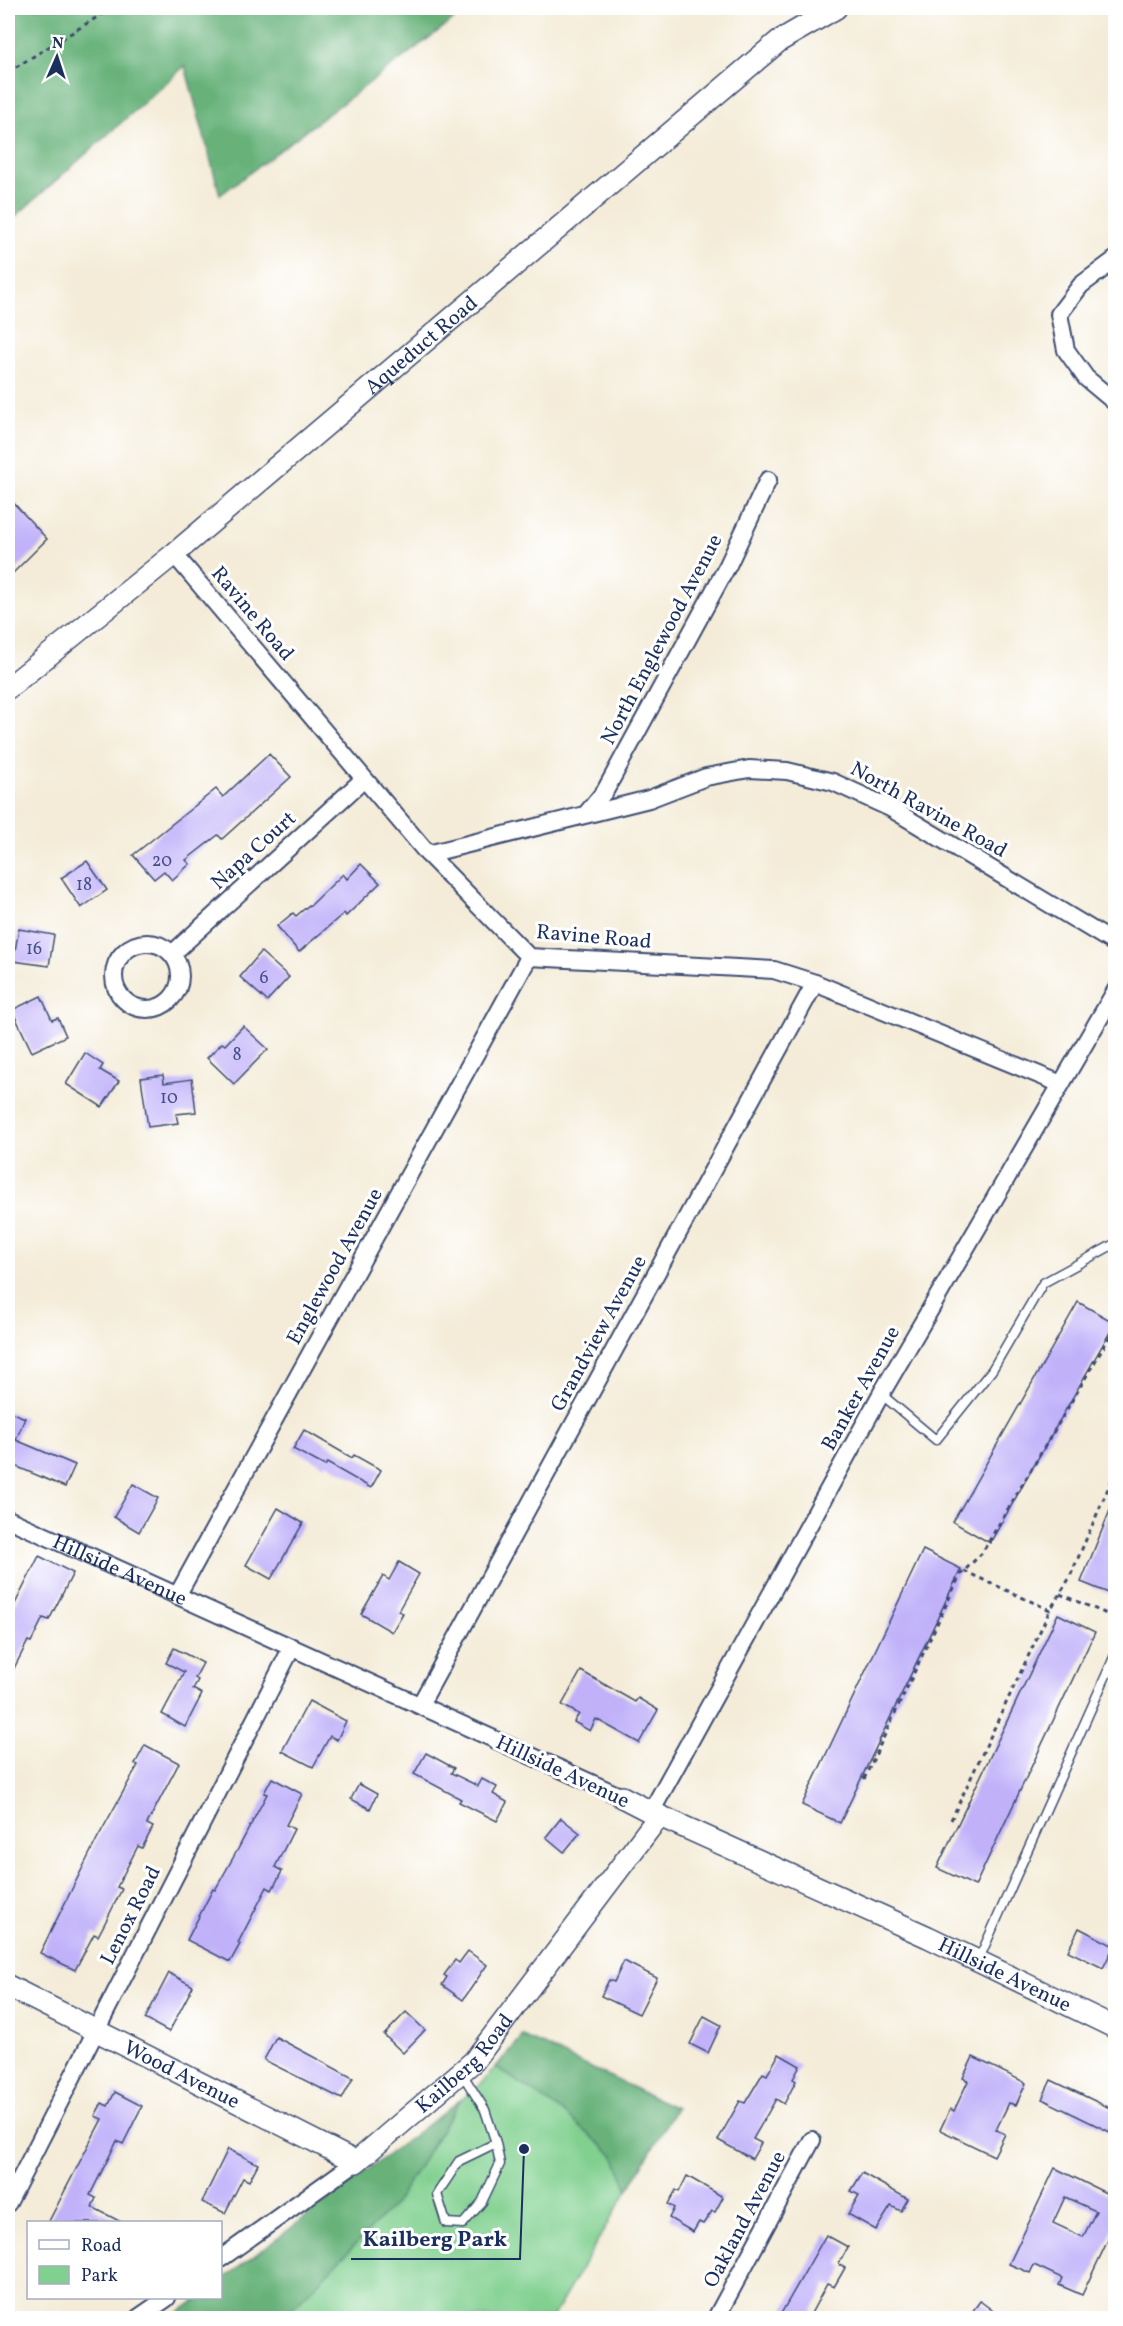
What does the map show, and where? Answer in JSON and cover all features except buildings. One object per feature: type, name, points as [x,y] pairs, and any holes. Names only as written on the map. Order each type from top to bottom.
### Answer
[{"type":"street","name":"Aqueduct Road","points":[[8,688],[174,554],[779,41],[837,8]]},
{"type":"street","points":[[1116,259],[1081,285],[1059,314],[1066,350],[1086,378],[1116,403]]},
{"type":"street","name":"North Englewood Avenue","points":[[585,814],[605,791],[695,627],[728,565],[768,480]]},
{"type":"street","name":"Ravine Road","points":[[174,554],[428,854],[530,957],[774,970],[815,983],[1061,1084]]},
{"type":"street","name":"North Ravine Road","points":[[428,854],[650,799],[706,777],[749,769],[788,771],[833,782],[890,808],[1116,944]]},
{"type":"street","name":"Napa Court","points":[[172,954],[364,779]]},
{"type":"street","name":"Englewood Avenue","points":[[177,1596],[530,957]]},
{"type":"street","name":"Grandview Avenue","points":[[420,1705],[815,983]]},
{"type":"street","name":"Banker Avenue","points":[[655,1814],[881,1394],[1116,990]]},
{"type":"street","name":"Hillside Avenue","points":[[8,1519],[928,1937],[1116,2028]]},
{"type":"street","name":"Lenox Road","points":[[8,2203],[292,1647]]},
{"type":"street","name":"Kailberg Road","points":[[222,2258],[356,2162],[474,2061],[655,1814]]},
{"type":"street","name":"Wood Avenue","points":[[8,1986],[356,2162]]},
{"type":"street","name":"Oakland Avenue","points":[[716,2319],[812,2140]]},
{"type":"street","points":[[138,2319],[166,2299]]},
{"type":"lane","points":[[881,1394],[936,1440],[992,1370],[1043,1283],[1116,1243]]},
{"type":"lane","points":[[978,1961],[1116,1653]]},
{"type":"lane","points":[[460,2072],[485,2110],[496,2143],[500,2164],[482,2202],[463,2224],[446,2223],[437,2194],[459,2161],[496,2143]]},
{"type":"path","points":[[8,72],[112,8]]},
{"type":"path","points":[[864,1779],[963,1570],[982,1553],[1116,1326]]},
{"type":"path","points":[[951,1820],[1050,1610],[1069,1580],[1116,1470]]},
{"type":"path","points":[[963,1570],[1050,1610]]},
{"type":"path","points":[[1060,1594],[1116,1618]]},
{"type":"green space","points":[[8,8],[469,8],[220,195],[185,66],[8,223]]},
{"type":"green space","points":[[523,2036],[676,2108],[552,2318],[171,2318],[198,2299],[222,2299],[222,2280],[479,2086]]},
{"type":"green space","points":[[523,2036],[676,2108],[628,2190],[614,2156],[564,2113],[496,2067]]},
{"type":"green space","points":[[460,2100],[395,2204],[283,2318],[171,2318],[198,2299],[222,2299],[222,2280]]},
{"type":"place","name":"Kailberg Park","points":[[524,2149]]}]
